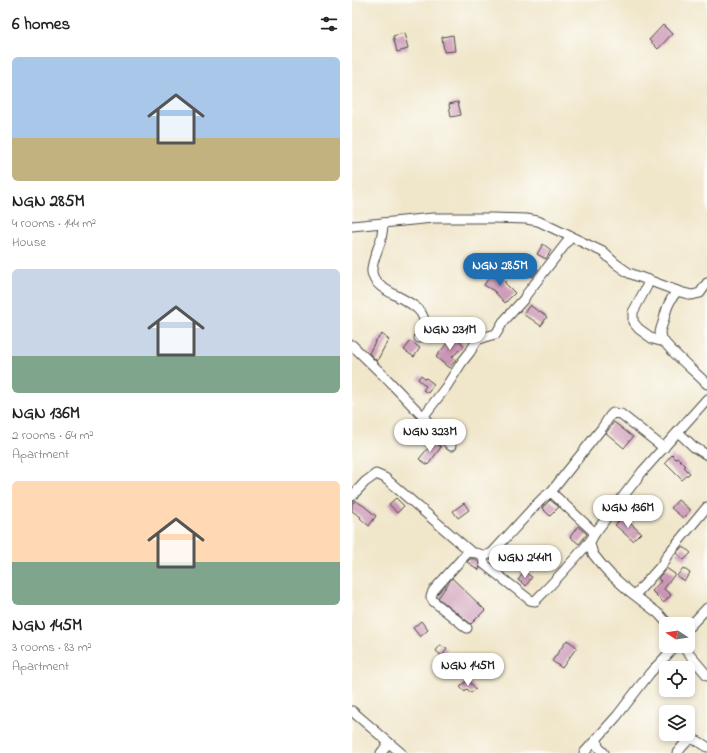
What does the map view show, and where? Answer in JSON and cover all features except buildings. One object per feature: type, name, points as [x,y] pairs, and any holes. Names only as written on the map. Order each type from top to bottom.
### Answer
[{"type":"street","points":[[352,226],[433,218],[526,219],[538,221],[603,252],[629,273],[676,291],[692,295],[700,293],[707,283]]},
{"type":"street","points":[[383,223],[381,239],[374,258],[372,272],[376,281],[390,292],[407,301],[422,313],[425,322],[418,338]]},
{"type":"street","points":[[423,417],[446,387],[477,340],[496,334],[503,322],[524,298],[571,237]]},
{"type":"street","points":[[648,280],[647,286],[633,312],[633,322],[639,329],[653,339],[664,342]]},
{"type":"street","points":[[676,291],[670,299],[667,307],[664,321],[660,330],[661,338],[707,384]]},
{"type":"street","points":[[352,345],[451,446]]},
{"type":"street","points":[[483,556],[484,564],[530,600],[535,601],[558,578],[593,536],[642,472],[707,399]]},
{"type":"street","points":[[352,496],[365,482],[376,474],[385,478],[471,552],[487,556],[492,553],[534,507],[550,492],[613,413],[621,414],[664,448]]},
{"type":"street","points":[[678,432],[694,447],[707,455]]},
{"type":"street","points":[[550,492],[593,536]]},
{"type":"street","points":[[635,595],[707,507]]},
{"type":"street","points":[[593,536],[590,544],[591,550],[601,564],[610,574],[662,617]]},
{"type":"street","points":[[467,628],[433,601],[431,597],[434,591],[462,558],[467,553],[471,552]]},
{"type":"street","points":[[695,621],[707,608]]},
{"type":"street","points":[[584,753],[618,716],[650,673],[669,653]]},
{"type":"street","points":[[688,653],[707,674]]},
{"type":"street","points":[[352,711],[401,753]]},
{"type":"street","points":[[596,740],[598,746],[604,753]]},
{"type":"street","points":[[677,753],[686,741],[691,740],[697,740],[707,747]]},
{"type":"street","points":[[381,753],[389,743]]}]
